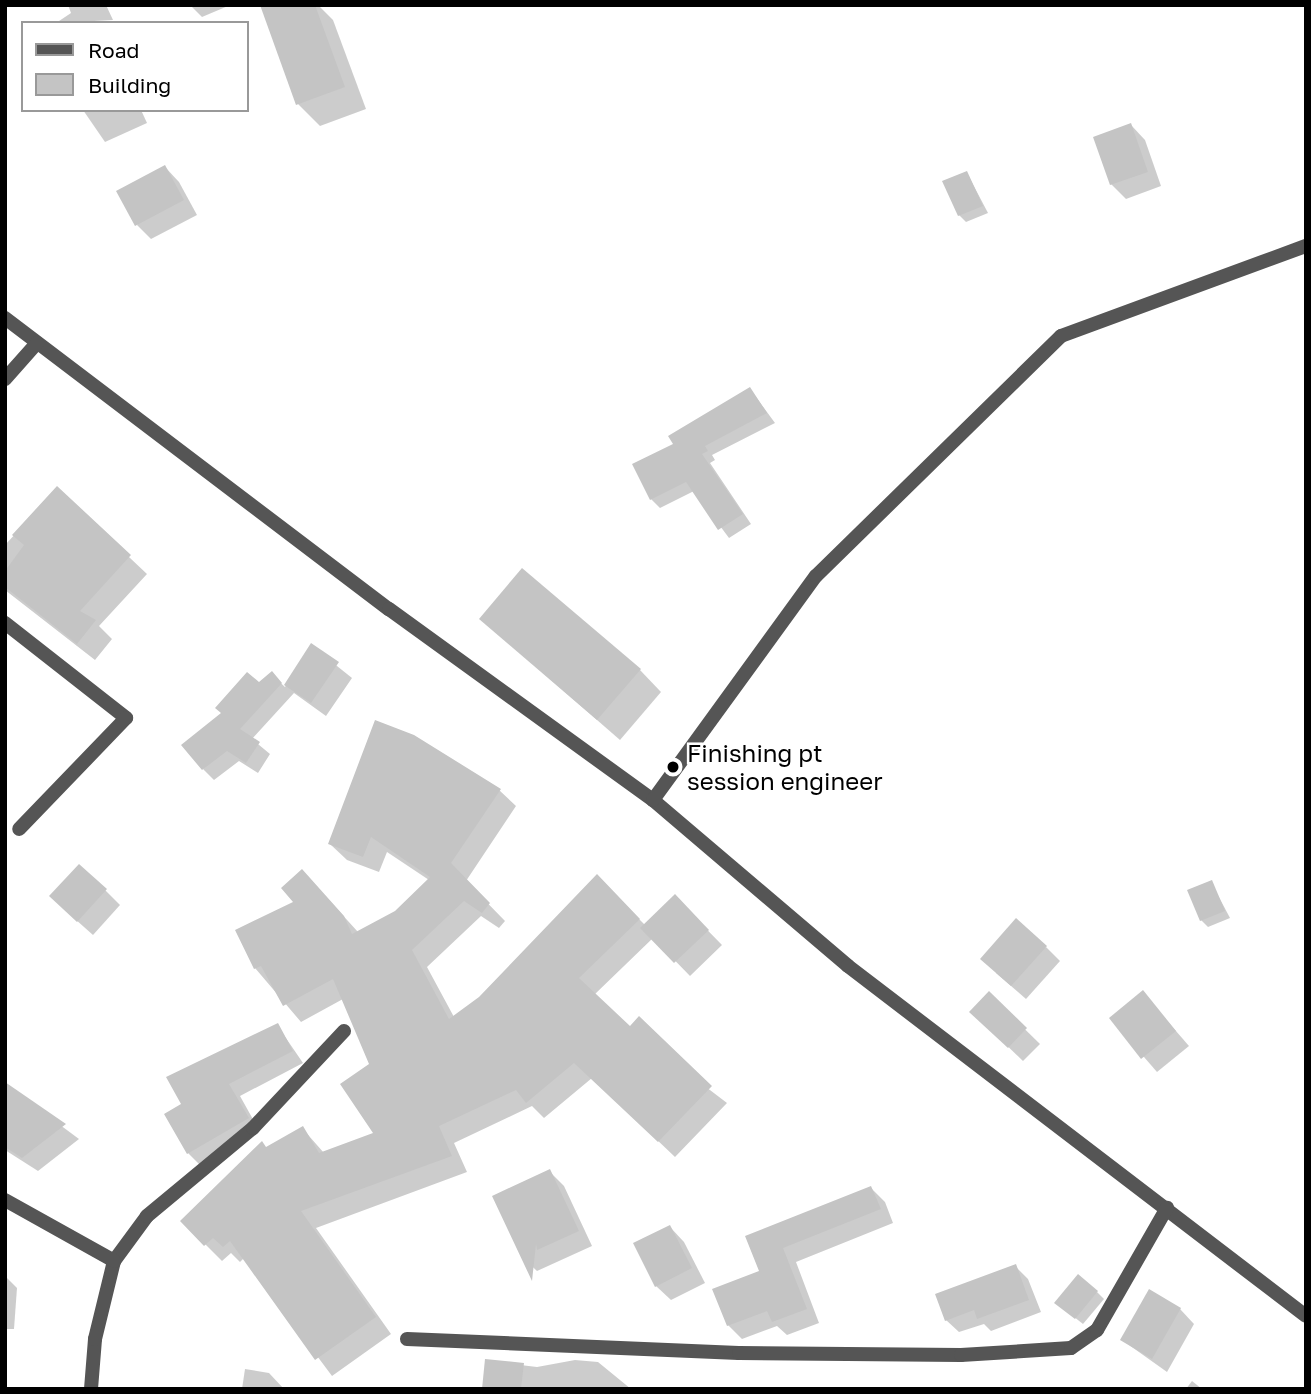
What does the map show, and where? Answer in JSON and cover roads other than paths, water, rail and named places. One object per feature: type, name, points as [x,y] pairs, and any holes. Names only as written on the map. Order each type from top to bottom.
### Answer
[{"type":"street","points":[[653,800],[816,576],[1061,336],[1306,246]]},
{"type":"street","points":[[5,318],[653,800],[848,966],[1306,1316]]},
{"type":"street","points":[[5,380],[37,343]]},
{"type":"street","points":[[5,623],[126,718],[19,829]]},
{"type":"street","points":[[91,1389],[95,1339],[114,1261],[147,1216],[253,1128],[344,1031]]},
{"type":"street","points":[[5,1200],[114,1261]]},
{"type":"street","points":[[407,1339],[739,1353],[961,1355],[1071,1348],[1097,1330],[1167,1208]]},
{"type":"place","name":"Finishing pt session engineer","points":[[673,767]]}]
